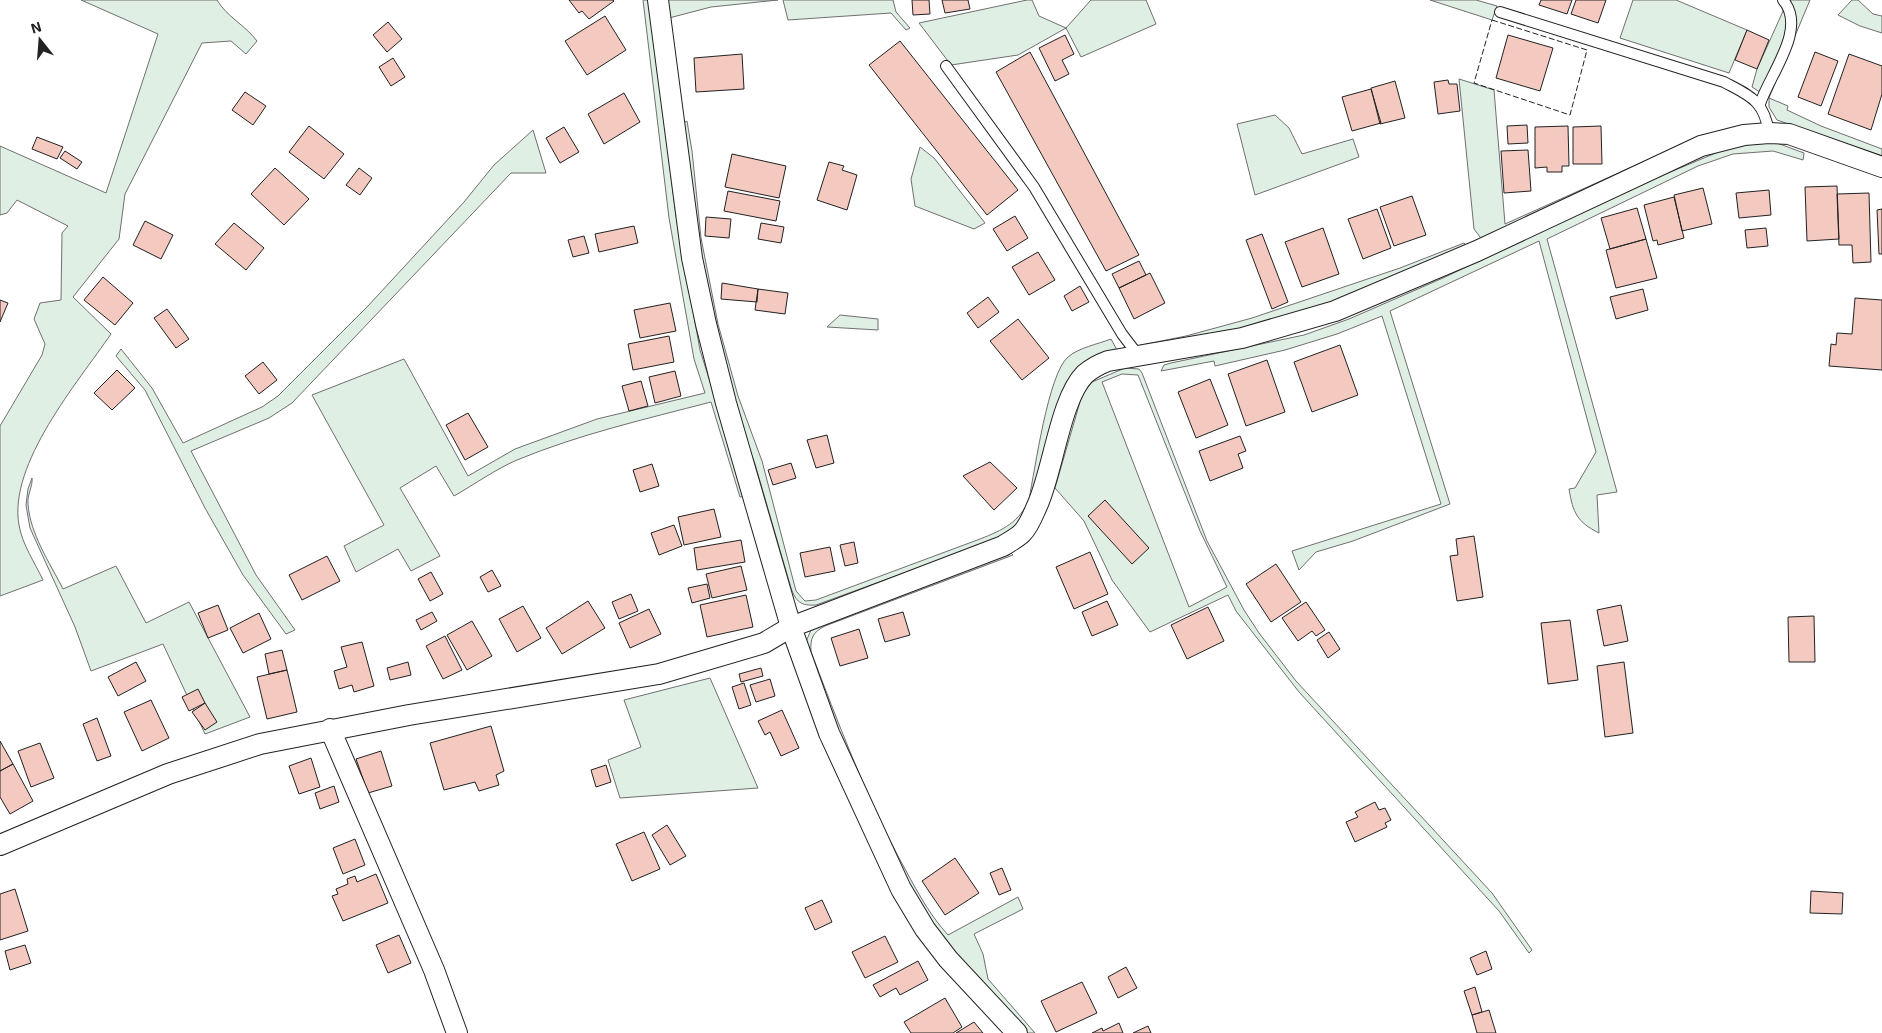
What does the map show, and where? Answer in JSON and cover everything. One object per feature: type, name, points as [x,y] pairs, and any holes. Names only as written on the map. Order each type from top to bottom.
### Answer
[{"type":"street","points":[[658,0],[692,258],[706,324],[726,403],[791,626],[830,733],[901,889],[925,929],[948,959],[1017,1033]]},
{"type":"street","points":[[0,845],[168,774],[260,744],[330,729],[659,674],[764,643],[791,626],[1003,546],[1023,532],[1043,494],[1068,407],[1076,386],[1084,375],[1095,366],[1108,360],[1242,338],[1335,311],[1477,251],[1701,146],[1744,135],[1769,132],[1789,134],[1882,166]]},
{"type":"street","points":[[330,729],[336,747],[434,970],[458,1033]]},
{"type":"lane","points":[[1760,104],[1789,42],[1792,20],[1783,0]]},
{"type":"lane","points":[[1500,12],[1724,82],[1760,104],[1766,116],[1769,132]]},
{"type":"lane","points":[[946,66],[1034,187],[1122,334],[1138,355]]},
{"type":"green space","points":[[81,0],[217,0],[257,41],[246,54],[231,41],[202,43],[125,194],[119,239],[73,297],[111,334],[64,399],[48,425],[24,476],[18,501],[19,525],[26,546],[43,580],[0,596],[0,426],[42,355],[45,344],[34,319],[40,303],[61,300],[62,233],[68,226],[17,200],[7,213],[0,215],[0,146],[106,193],[158,34]]},
{"type":"green space","points":[[643,0],[649,0],[676,216],[700,350],[746,496],[740,497],[711,402],[565,442],[517,460],[454,496],[436,466],[400,488],[440,556],[411,571],[398,549],[356,572],[344,546],[384,525],[312,395],[404,359],[468,476],[515,449],[597,419],[705,393],[694,359],[669,218]]},
{"type":"green space","points":[[667,0],[778,0],[711,7],[669,18]]},
{"type":"green space","points":[[783,0],[893,0],[896,12],[910,28],[906,30],[891,13],[788,20]]},
{"type":"green space","points":[[1032,0],[1039,16],[1066,28],[1018,55],[951,65],[919,23]]},
{"type":"green space","points":[[1091,0],[1146,0],[1156,24],[1081,57],[1066,28]]},
{"type":"green space","points":[[1430,0],[1476,0],[1497,6],[1492,20]]},
{"type":"green space","points":[[1633,0],[1676,0],[1747,30],[1729,73],[1620,38]]},
{"type":"green space","points":[[1788,0],[1810,0],[1769,98],[1752,87],[1757,69]]},
{"type":"green space","points":[[1852,0],[1858,0],[1873,14],[1882,16],[1882,33],[1860,26],[1838,15]]},
{"type":"green space","points":[[1459,79],[1494,90],[1505,224],[1703,135],[1483,241],[1474,229]]},
{"type":"green space","points":[[1769,98],[1788,106],[1787,110],[1821,126],[1882,149],[1882,156],[1777,120],[1769,107]]},
{"type":"green space","points":[[1275,115],[1289,128],[1302,154],[1353,139],[1359,157],[1255,195],[1237,124]]},
{"type":"green space","points":[[687,121],[701,238],[718,324],[738,396],[762,461],[796,591],[805,601],[816,600],[980,539],[996,532],[1016,519],[1029,499],[1043,424],[1054,382],[1068,357],[1077,351],[1111,339],[1117,350],[1186,336],[1252,318],[1400,268],[1464,243],[1468,247],[1363,292],[1251,328],[1094,357],[1033,502],[1013,530],[1000,538],[816,605],[806,605],[797,600],[791,588],[755,464],[731,399],[695,238],[682,124]]},
{"type":"green space","points":[[533,130],[546,173],[511,173],[292,403],[269,418],[191,451],[256,575],[295,630],[286,634],[243,575],[205,508],[145,390],[116,356],[121,349],[152,388],[183,443],[262,407],[278,396],[367,307],[464,202],[494,165]]},
{"type":"green space","points":[[1761,142],[1777,143],[1804,153],[1803,160],[1773,151],[1733,154],[1698,166],[1547,239],[1617,492],[1597,495],[1599,533],[1586,525],[1577,516],[1569,489],[1575,488],[1596,452],[1539,241],[1390,311],[1450,504],[1353,541],[1316,552],[1299,570],[1292,551],[1441,504],[1382,316],[1337,334],[1285,350],[1215,366],[1214,361],[1161,371],[1164,365],[1171,363],[1304,335],[1349,319],[1443,278],[1637,186],[1723,150]]},
{"type":"green space","points":[[920,147],[934,158],[985,223],[974,229],[915,206],[911,179]]},
{"type":"green space","points":[[840,315],[878,319],[878,330],[827,327]]},
{"type":"green space","points":[[1125,368],[1139,369],[1207,541],[1244,610],[1259,633],[1296,681],[1492,893],[1532,950],[1529,953],[1499,911],[1299,692],[1236,611],[1228,595],[1150,632],[1112,580],[1084,521],[1055,488],[1082,395],[1092,382]],"holes":[[[1122,374],[1138,375],[1200,531],[1227,587],[1189,607],[1102,382]]]},
{"type":"green space","points":[[32,478],[28,501],[32,526],[41,548],[63,589],[116,566],[146,623],[189,602],[250,717],[205,734],[163,644],[91,671],[75,627],[30,528],[26,505],[28,489]]},
{"type":"green space","points":[[1010,552],[1013,555],[825,626],[813,636],[811,652],[874,808],[899,858],[927,908],[940,926],[948,935],[1018,897],[1023,909],[974,934],[983,954],[988,979],[1035,1033],[1025,1033],[979,982],[949,947],[911,891],[866,800],[805,644],[811,630]]},
{"type":"green space","points":[[710,678],[758,788],[620,798],[608,760],[641,747],[624,700]]},
{"type":"building","points":[[569,0],[614,1],[589,19],[582,11],[579,13]]},
{"type":"building","points":[[912,0],[929,0],[930,14],[913,15]]},
{"type":"building","points":[[942,0],[968,0],[970,9],[945,13]]},
{"type":"building","points":[[1541,0],[1572,0],[1567,14],[1539,5]]},
{"type":"building","points":[[1576,0],[1606,0],[1598,23],[1571,14]]},
{"type":"building","points":[[605,16],[626,50],[587,75],[565,41]]},
{"type":"building","points":[[388,22],[402,39],[387,52],[373,35]]},
{"type":"building","points":[[1747,30],[1769,40],[1757,69],[1735,60]]},
{"type":"building","points":[[1065,35],[1074,54],[1062,60],[1069,74],[1055,81],[1039,48]]},
{"type":"building","points":[[1508,35],[1553,48],[1540,91],[1496,78]]},
{"type":"building","points":[[900,41],[1018,190],[987,215],[869,65]]},
{"type":"building","points":[[1030,52],[1139,255],[1106,271],[996,72]]},
{"type":"building","points":[[1815,52],[1838,61],[1821,106],[1798,97]]},
{"type":"building","points":[[742,54],[744,89],[696,92],[694,58]]},
{"type":"building","points":[[1849,54],[1882,66],[1882,94],[1871,130],[1828,114]]},
{"type":"building","points":[[393,58],[405,77],[391,86],[379,67]]},
{"type":"building","points":[[1448,80],[1449,84],[1457,84],[1460,111],[1438,114],[1434,82]]},
{"type":"building","points":[[1395,81],[1405,118],[1380,124],[1371,88]]},
{"type":"building","points":[[1371,89],[1381,123],[1352,131],[1342,97]]},
{"type":"building","points":[[245,92],[266,106],[253,125],[232,110]]},
{"type":"building","points":[[624,93],[640,122],[604,144],[588,114]]},
{"type":"building","points":[[1527,125],[1528,143],[1508,144],[1507,126]]},
{"type":"building","points":[[309,126],[344,154],[324,179],[289,152]]},
{"type":"building","points":[[1568,126],[1569,166],[1562,166],[1562,172],[1547,172],[1547,167],[1535,168],[1535,127]]},
{"type":"building","points":[[1601,126],[1602,164],[1573,164],[1573,127]]},
{"type":"building","points":[[564,127],[579,152],[560,163],[546,138]]},
{"type":"building","points":[[37,137],[63,147],[57,159],[32,149]]},
{"type":"building","points":[[1528,150],[1531,191],[1504,193],[1501,151]]},
{"type":"building","points":[[65,151],[82,162],[77,169],[60,158]]},
{"type":"building","points":[[732,154],[786,166],[779,198],[725,187]]},
{"type":"building","points":[[829,162],[844,166],[842,170],[857,175],[847,210],[817,200]]},
{"type":"building","points":[[275,168],[309,199],[284,225],[251,194]]},
{"type":"building","points":[[359,168],[372,178],[360,195],[346,185]]},
{"type":"building","points":[[1837,186],[1839,239],[1807,241],[1805,187]]},
{"type":"building","points":[[1703,188],[1712,224],[1682,231],[1674,195]]},
{"type":"building","points":[[1769,190],[1771,215],[1739,218],[1736,193]]},
{"type":"building","points":[[728,191],[780,201],[776,221],[724,211]]},
{"type":"building","points":[[1869,193],[1871,262],[1853,263],[1852,245],[1839,245],[1837,194]]},
{"type":"building","points":[[1412,196],[1426,235],[1394,246],[1380,207]]},
{"type":"building","points":[[1674,197],[1684,238],[1658,245],[1657,240],[1653,241],[1644,205]]},
{"type":"building","points":[[1637,208],[1646,239],[1610,249],[1601,218]]},
{"type":"building","points":[[1377,209],[1391,248],[1363,259],[1348,219]]},
{"type":"building","points":[[1882,209],[1882,254],[1879,254],[1877,210]]},
{"type":"building","points":[[1015,216],[1028,238],[1007,251],[993,229]]},
{"type":"building","points":[[706,217],[731,219],[729,238],[705,236]]},
{"type":"building","points":[[145,221],[173,235],[161,259],[133,245]]},
{"type":"building","points":[[234,223],[264,248],[246,270],[215,244]]},
{"type":"building","points":[[761,223],[784,227],[781,243],[758,239]]},
{"type":"building","points":[[634,226],[638,243],[599,252],[595,234]]},
{"type":"building","points":[[1323,228],[1339,274],[1302,287],[1285,242]]},
{"type":"building","points":[[1766,228],[1768,246],[1747,248],[1745,230]]},
{"type":"building","points":[[1262,234],[1288,302],[1272,309],[1246,240]]},
{"type":"building","points":[[584,236],[589,253],[573,257],[568,240]]},
{"type":"building","points":[[1646,239],[1657,278],[1616,288],[1606,250]]},
{"type":"building","points":[[1038,252],[1055,280],[1029,295],[1012,267]]},
{"type":"building","points":[[1139,261],[1146,275],[1119,288],[1112,274]]},
{"type":"building","points":[[1150,273],[1165,303],[1134,319],[1119,288]]},
{"type":"building","points":[[103,277],[133,303],[115,325],[84,300]]},
{"type":"building","points":[[722,283],[758,289],[757,302],[721,299]]},
{"type":"building","points":[[1080,286],[1089,302],[1072,311],[1064,296]]},
{"type":"building","points":[[758,289],[788,293],[785,314],[755,310]]},
{"type":"building","points":[[1643,289],[1648,310],[1616,319],[1610,297]]},
{"type":"building","points":[[988,297],[999,312],[978,328],[967,313]]},
{"type":"building","points":[[1855,298],[1882,300],[1882,370],[1829,366],[1831,344],[1836,345],[1837,333],[1852,334]]},
{"type":"building","points":[[0,300],[8,303],[0,322]]},
{"type":"building","points":[[670,303],[676,331],[640,338],[634,310]]},
{"type":"building","points":[[167,309],[189,339],[176,348],[154,318]]},
{"type":"building","points":[[1018,319],[1049,358],[1022,380],[990,341]]},
{"type":"building","points":[[669,336],[674,362],[633,370],[628,344]]},
{"type":"building","points":[[1340,345],[1358,395],[1312,412],[1294,362]]},
{"type":"building","points":[[1267,360],[1285,412],[1246,426],[1228,374]]},
{"type":"building","points":[[263,362],[277,380],[259,394],[245,376]]},
{"type":"building","points":[[117,370],[135,388],[112,410],[94,393]]},
{"type":"building","points":[[675,371],[681,396],[655,403],[649,377]]},
{"type":"building","points":[[1210,379],[1228,425],[1196,438],[1178,392]]},
{"type":"building","points":[[641,381],[648,406],[629,411],[622,386]]},
{"type":"building","points":[[468,413],[488,447],[465,460],[446,425]]},
{"type":"building","points":[[827,435],[834,463],[816,468],[807,440]]},
{"type":"building","points":[[1240,436],[1246,451],[1238,454],[1243,468],[1210,481],[1199,451]]},
{"type":"building","points":[[990,462],[1017,488],[994,510],[963,476]]},
{"type":"building","points":[[791,463],[796,478],[773,485],[768,470]]},
{"type":"building","points":[[652,464],[659,486],[640,492],[633,470]]},
{"type":"building","points":[[1105,500],[1149,548],[1132,564],[1088,516]]},
{"type":"building","points":[[714,509],[721,537],[684,545],[678,517]]},
{"type":"building","points":[[674,525],[682,546],[659,555],[651,533]]},
{"type":"building","points":[[1474,536],[1483,597],[1457,601],[1450,556],[1458,555],[1456,539]]},
{"type":"building","points":[[741,540],[745,562],[697,570],[694,548]]},
{"type":"building","points":[[854,542],[858,563],[845,566],[840,545]]},
{"type":"building","points":[[830,547],[835,571],[805,577],[800,553]]},
{"type":"building","points":[[1090,552],[1108,594],[1074,609],[1056,567]]},
{"type":"building","points":[[327,556],[340,581],[302,600],[289,575]]},
{"type":"building","points":[[1276,564],[1301,602],[1271,622],[1246,584]]},
{"type":"building","points":[[741,566],[747,590],[712,598],[706,574]]},
{"type":"building","points":[[492,570],[501,586],[488,592],[480,577]]},
{"type":"building","points":[[431,572],[443,594],[430,601],[418,579]]},
{"type":"building","points":[[707,584],[710,598],[692,603],[688,588]]},
{"type":"building","points":[[631,594],[638,611],[619,619],[612,602]]},
{"type":"building","points":[[746,595],[753,627],[707,637],[700,605]]},
{"type":"building","points":[[588,601],[605,628],[562,654],[546,628]]},
{"type":"building","points":[[1107,601],[1118,625],[1092,636],[1082,612]]},
{"type":"building","points":[[1306,602],[1325,630],[1316,636],[1312,631],[1298,641],[1282,618]]},
{"type":"building","points":[[218,605],[228,630],[208,638],[198,613]]},
{"type":"building","points":[[1621,605],[1628,641],[1604,646],[1597,610]]},
{"type":"building","points":[[523,606],[541,638],[517,652],[499,619]]},
{"type":"building","points":[[1208,607],[1224,641],[1187,659],[1171,625]]},
{"type":"building","points":[[649,609],[661,634],[630,648],[619,623]]},
{"type":"building","points":[[432,612],[437,621],[421,630],[416,620]]},
{"type":"building","points":[[903,612],[910,635],[885,642],[878,619]]},
{"type":"building","points":[[259,613],[271,639],[243,653],[230,628]]},
{"type":"building","points":[[1814,616],[1815,662],[1789,662],[1788,617]]},
{"type":"building","points":[[1570,620],[1578,680],[1548,684],[1541,623]]},
{"type":"building","points":[[472,621],[492,656],[467,670],[447,635]]},
{"type":"building","points":[[859,629],[868,658],[840,666],[831,638]]},
{"type":"building","points":[[1329,632],[1340,649],[1328,658],[1317,640]]},
{"type":"building","points":[[445,636],[462,670],[443,679],[426,646]]},
{"type":"building","points":[[362,642],[374,686],[354,692],[352,685],[339,689],[334,671],[347,667],[341,647]]},
{"type":"building","points":[[282,650],[287,670],[269,674],[265,654]]},
{"type":"building","points":[[136,662],[146,681],[118,696],[108,677]]},
{"type":"building","points":[[408,662],[411,675],[390,680],[387,668]]},
{"type":"building","points":[[1624,662],[1633,733],[1605,737],[1597,666]]},
{"type":"building","points":[[761,668],[763,676],[741,682],[739,674]]},
{"type":"building","points":[[287,670],[297,712],[267,719],[257,677]]},
{"type":"building","points":[[770,679],[775,696],[756,702],[750,685]]},
{"type":"building","points":[[744,683],[751,705],[739,709],[732,687]]},
{"type":"building","points":[[198,689],[205,703],[189,711],[182,697]]},
{"type":"building","points":[[151,700],[169,738],[142,751],[124,712]]},
{"type":"building","points":[[205,703],[217,722],[205,730],[192,712]]},
{"type":"building","points":[[782,710],[799,748],[781,756],[770,732],[765,735],[758,721]]},
{"type":"building","points":[[97,718],[111,756],[97,761],[83,724]]},
{"type":"building","points":[[491,726],[504,771],[496,775],[499,785],[479,791],[475,782],[444,790],[430,743]]},
{"type":"building","points":[[0,741],[13,764],[0,771]]},
{"type":"building","points":[[40,743],[54,778],[31,787],[18,751]]},
{"type":"building","points":[[381,751],[392,786],[368,793],[356,759]]},
{"type":"building","points":[[311,758],[320,787],[299,794],[289,766]]},
{"type":"building","points":[[13,764],[33,801],[10,814],[0,797],[0,771]]},
{"type":"building","points":[[606,765],[611,782],[596,787],[591,770]]},
{"type":"building","points":[[334,786],[339,802],[320,809],[315,793]]},
{"type":"building","points":[[1375,802],[1379,810],[1385,808],[1391,820],[1385,823],[1387,827],[1355,842],[1346,822],[1358,817],[1355,812]]},
{"type":"building","points":[[667,825],[686,856],[670,865],[652,835]]},
{"type":"building","points":[[644,832],[660,869],[632,881],[616,844]]},
{"type":"building","points":[[355,839],[365,865],[343,874],[333,848]]},
{"type":"building","points":[[955,858],[979,893],[945,915],[922,881]]},
{"type":"building","points":[[1002,868],[1011,890],[999,895],[990,873]]},
{"type":"building","points":[[376,874],[388,903],[343,921],[332,896],[338,894],[336,889],[348,884],[347,879],[355,876],[357,882]]},
{"type":"building","points":[[15,889],[28,931],[0,940],[0,894]]},
{"type":"building","points":[[1811,891],[1843,893],[1842,914],[1810,913]]},
{"type":"building","points":[[822,900],[832,922],[815,930],[805,908]]},
{"type":"building","points":[[399,935],[411,963],[388,973],[376,945]]},
{"type":"building","points":[[885,936],[898,962],[865,978],[852,952]]},
{"type":"building","points":[[25,945],[31,963],[10,970],[5,951]]},
{"type":"building","points":[[1486,951],[1492,969],[1477,975],[1470,958]]},
{"type":"building","points":[[918,961],[928,980],[900,995],[896,988],[880,997],[873,985]]},
{"type":"building","points":[[1126,967],[1137,988],[1118,998],[1108,977]]},
{"type":"building","points":[[1082,982],[1097,1013],[1056,1032],[1041,1001]]},
{"type":"building","points":[[1475,987],[1482,1012],[1472,1015],[1464,991]]},
{"type":"building","points":[[945,998],[962,1027],[953,1033],[911,1033],[904,1022]]},
{"type":"building","points":[[1489,1010],[1496,1033],[1477,1033],[1472,1015]]},
{"type":"building","points":[[974,1022],[983,1033],[956,1033]]},
{"type":"building","points":[[1119,1023],[1123,1033],[1092,1033],[1102,1028],[1103,1031]]},
{"type":"building","points":[[1148,1026],[1151,1033],[1133,1033]]},
{"type":"fence","points":[[1492,20],[1587,50],[1570,115],[1474,83],[1492,20]]}]
